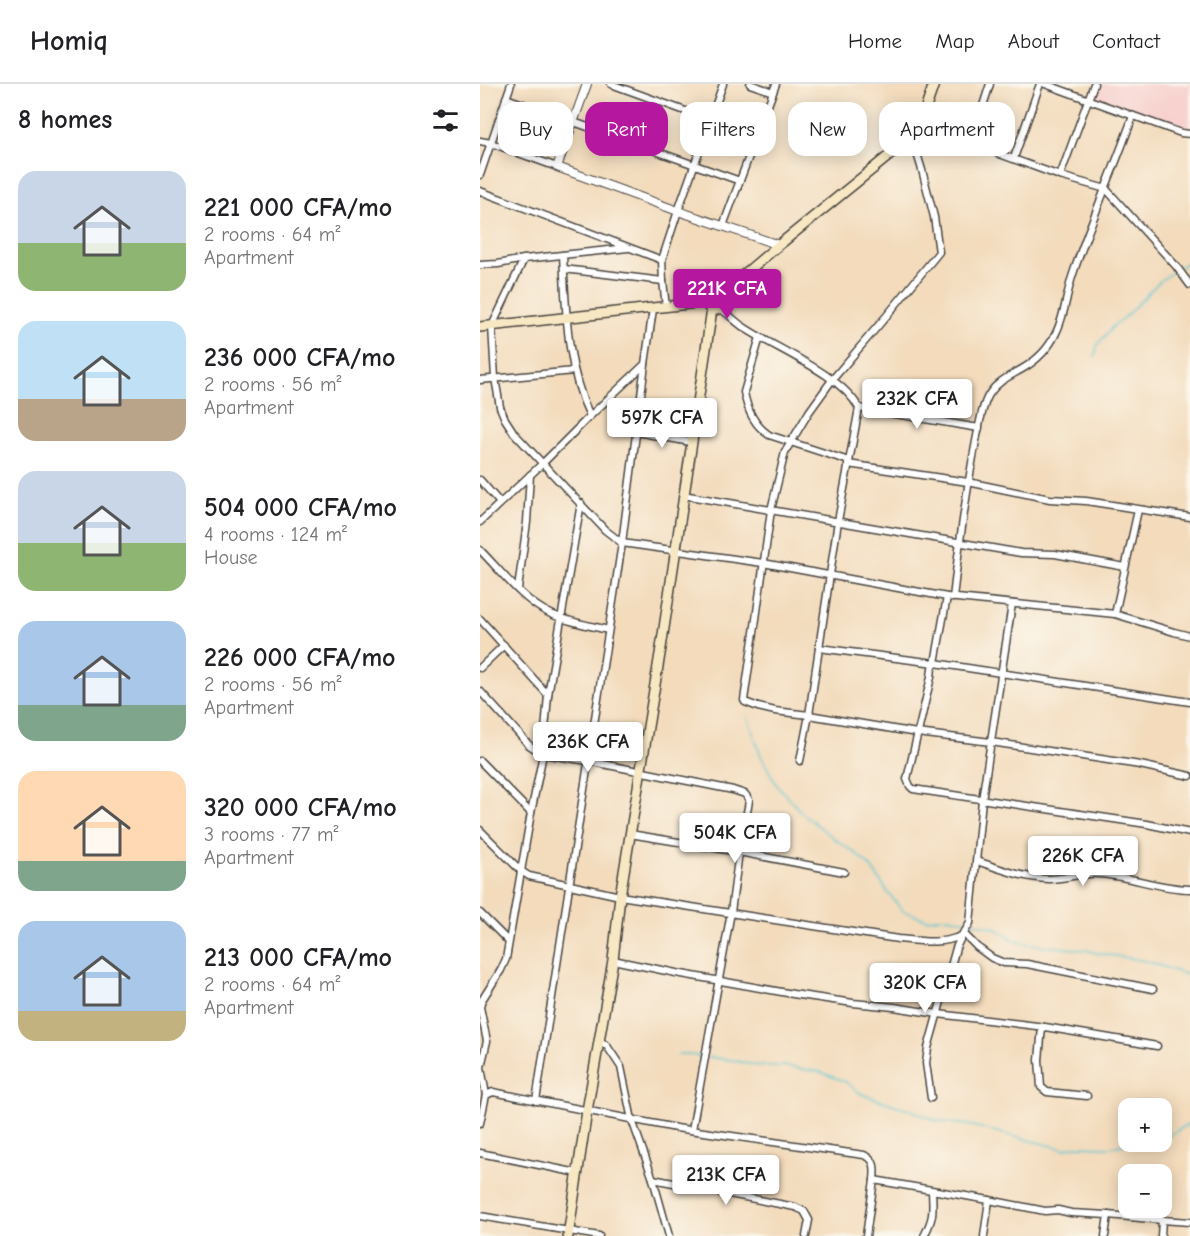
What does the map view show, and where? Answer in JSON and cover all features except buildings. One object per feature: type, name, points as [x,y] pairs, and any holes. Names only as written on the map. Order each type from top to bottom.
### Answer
[{"type":"main road","points":[[928,102],[934,84]]},
{"type":"main road","points":[[721,294],[889,156]]},
{"type":"main road","points":[[480,327],[666,307],[713,307],[723,305],[724,300],[721,294],[716,292],[707,297],[713,307],[620,896],[613,960],[568,1233]]},
{"type":"street","points":[[480,175],[511,84]]},
{"type":"street","points":[[587,84],[573,121],[740,182]]},
{"type":"street","points":[[611,84],[680,109]]},
{"type":"street","points":[[716,102],[723,84]]},
{"type":"street","points":[[750,84],[773,92]]},
{"type":"street","points":[[723,226],[776,84]]},
{"type":"street","points":[[984,102],[990,84]]},
{"type":"street","points":[[1014,158],[1040,84]]},
{"type":"street","points":[[1045,84],[1190,134]]},
{"type":"street","points":[[1060,176],[1094,84]]},
{"type":"street","points":[[506,98],[518,102]]},
{"type":"street","points":[[1134,116],[1072,278],[1066,308],[1055,336],[1035,360],[1008,376],[995,386],[988,396],[968,482],[950,598],[908,779],[910,786],[914,789],[1190,833]]},
{"type":"street","points":[[480,141],[779,245]]},
{"type":"street","points":[[557,167],[561,156]]},
{"type":"street","points":[[666,307],[662,260],[697,156]]},
{"type":"street","points":[[917,156],[929,198],[939,252],[832,380],[785,452],[771,510],[744,700],[758,707],[1148,766],[1190,776]]},
{"type":"street","points":[[1008,156],[1060,176],[1106,189],[1176,266],[1190,285]]},
{"type":"street","points":[[480,191],[662,260]]},
{"type":"street","points":[[481,264],[498,264],[524,259],[631,248]]},
{"type":"street","points":[[563,255],[567,318],[574,371],[590,416]]},
{"type":"street","points":[[524,259],[492,326],[495,378],[500,406],[514,433],[606,530],[622,543],[763,563],[950,598],[1115,614],[1190,636]]},
{"type":"street","points":[[564,269],[663,281]]},
{"type":"street","points":[[713,307],[832,380],[849,394],[859,408],[838,521],[800,761]]},
{"type":"street","points":[[536,1101],[622,543],[653,309]]},
{"type":"street","points":[[760,336],[744,392],[749,412],[759,428],[769,435],[848,462],[968,482],[1050,499],[1086,501],[1190,517]]},
{"type":"street","points":[[480,522],[645,363]]},
{"type":"street","points":[[480,380],[574,371]]},
{"type":"street","points":[[859,408],[979,428]]},
{"type":"street","points":[[636,432],[691,441]]},
{"type":"street","points":[[518,589],[527,522],[530,475]]},
{"type":"street","points":[[480,480],[500,503]]},
{"type":"street","points":[[683,495],[959,543],[1021,553],[1055,554],[1125,567]]},
{"type":"street","points":[[480,1123],[486,1095],[481,1081],[481,1067],[487,1041],[480,1007],[481,999],[506,959],[543,754],[548,694],[581,503]]},
{"type":"street","points":[[1115,614],[1138,510]]},
{"type":"street","points":[[480,550],[537,606],[561,618],[608,630]]},
{"type":"street","points":[[931,1098],[926,1063],[928,1048],[947,975],[962,935],[970,923],[982,800],[1012,604]]},
{"type":"street","points":[[480,619],[548,694]]},
{"type":"street","points":[[480,668],[504,645]]},
{"type":"street","points":[[819,648],[1001,672],[1190,702]]},
{"type":"street","points":[[480,691],[529,745],[543,754],[733,790],[745,794],[749,800],[692,1130]]},
{"type":"street","points":[[480,761],[531,813]]},
{"type":"street","points":[[480,830],[521,871],[529,876],[569,885],[620,896],[898,939],[938,942],[953,940],[962,935]]},
{"type":"street","points":[[630,834],[844,872]]},
{"type":"street","points":[[977,861],[1033,877],[1050,879],[1097,873],[1190,889]]},
{"type":"street","points":[[480,913],[508,941]]},
{"type":"street","points":[[962,935],[992,958],[1004,963],[1027,964],[1153,989]]},
{"type":"street","points":[[613,960],[793,994],[1042,1027],[1157,1046]]},
{"type":"street","points":[[1042,1027],[1039,1060],[1041,1087],[1047,1092],[1087,1096]]},
{"type":"street","points":[[599,1040],[607,1046],[621,1067],[632,1120],[653,1179],[669,1236]]},
{"type":"street","points":[[486,1095],[493,1092],[632,1120],[870,1157],[875,1170],[866,1236]]},
{"type":"street","points":[[480,1153],[578,1173]]},
{"type":"street","points":[[653,1179],[795,1207],[804,1211],[809,1220],[806,1236]]},
{"type":"street","points":[[874,1180],[1046,1211],[1051,1209],[1071,1213],[1190,1222]]},
{"type":"street","points":[[924,1236],[933,1213],[932,1191]]},
{"type":"street","points":[[984,1236],[989,1200]]},
{"type":"street","points":[[1105,1236],[1108,1215]]},
{"type":"street","points":[[480,1216],[568,1233],[599,1236]]},
{"type":"street","points":[[1161,1236],[1162,1220]]},
{"type":"shaded area","points":[[1099,84],[1190,84],[1190,132],[1095,96]]},
{"type":"waterway","points":[[1180,267],[1190,261]]},
{"type":"waterway","points":[[1095,357],[1097,346],[1114,325],[1176,269]]},
{"type":"waterway","points":[[748,717],[761,756],[776,784],[802,813],[871,867],[903,911],[926,919],[948,917],[967,921]]},
{"type":"waterway","points":[[971,922],[995,928],[1023,943],[1086,950],[1146,961],[1190,976]]},
{"type":"waterway","points":[[678,1054],[704,1057]]},
{"type":"waterway","points":[[709,1057],[759,1066],[783,1066],[820,1072],[846,1082],[864,1095],[937,1121],[969,1125],[1064,1149],[1076,1146],[1118,1146]]},
{"type":"waterway","points":[[1172,1134],[1190,1123]]}]
